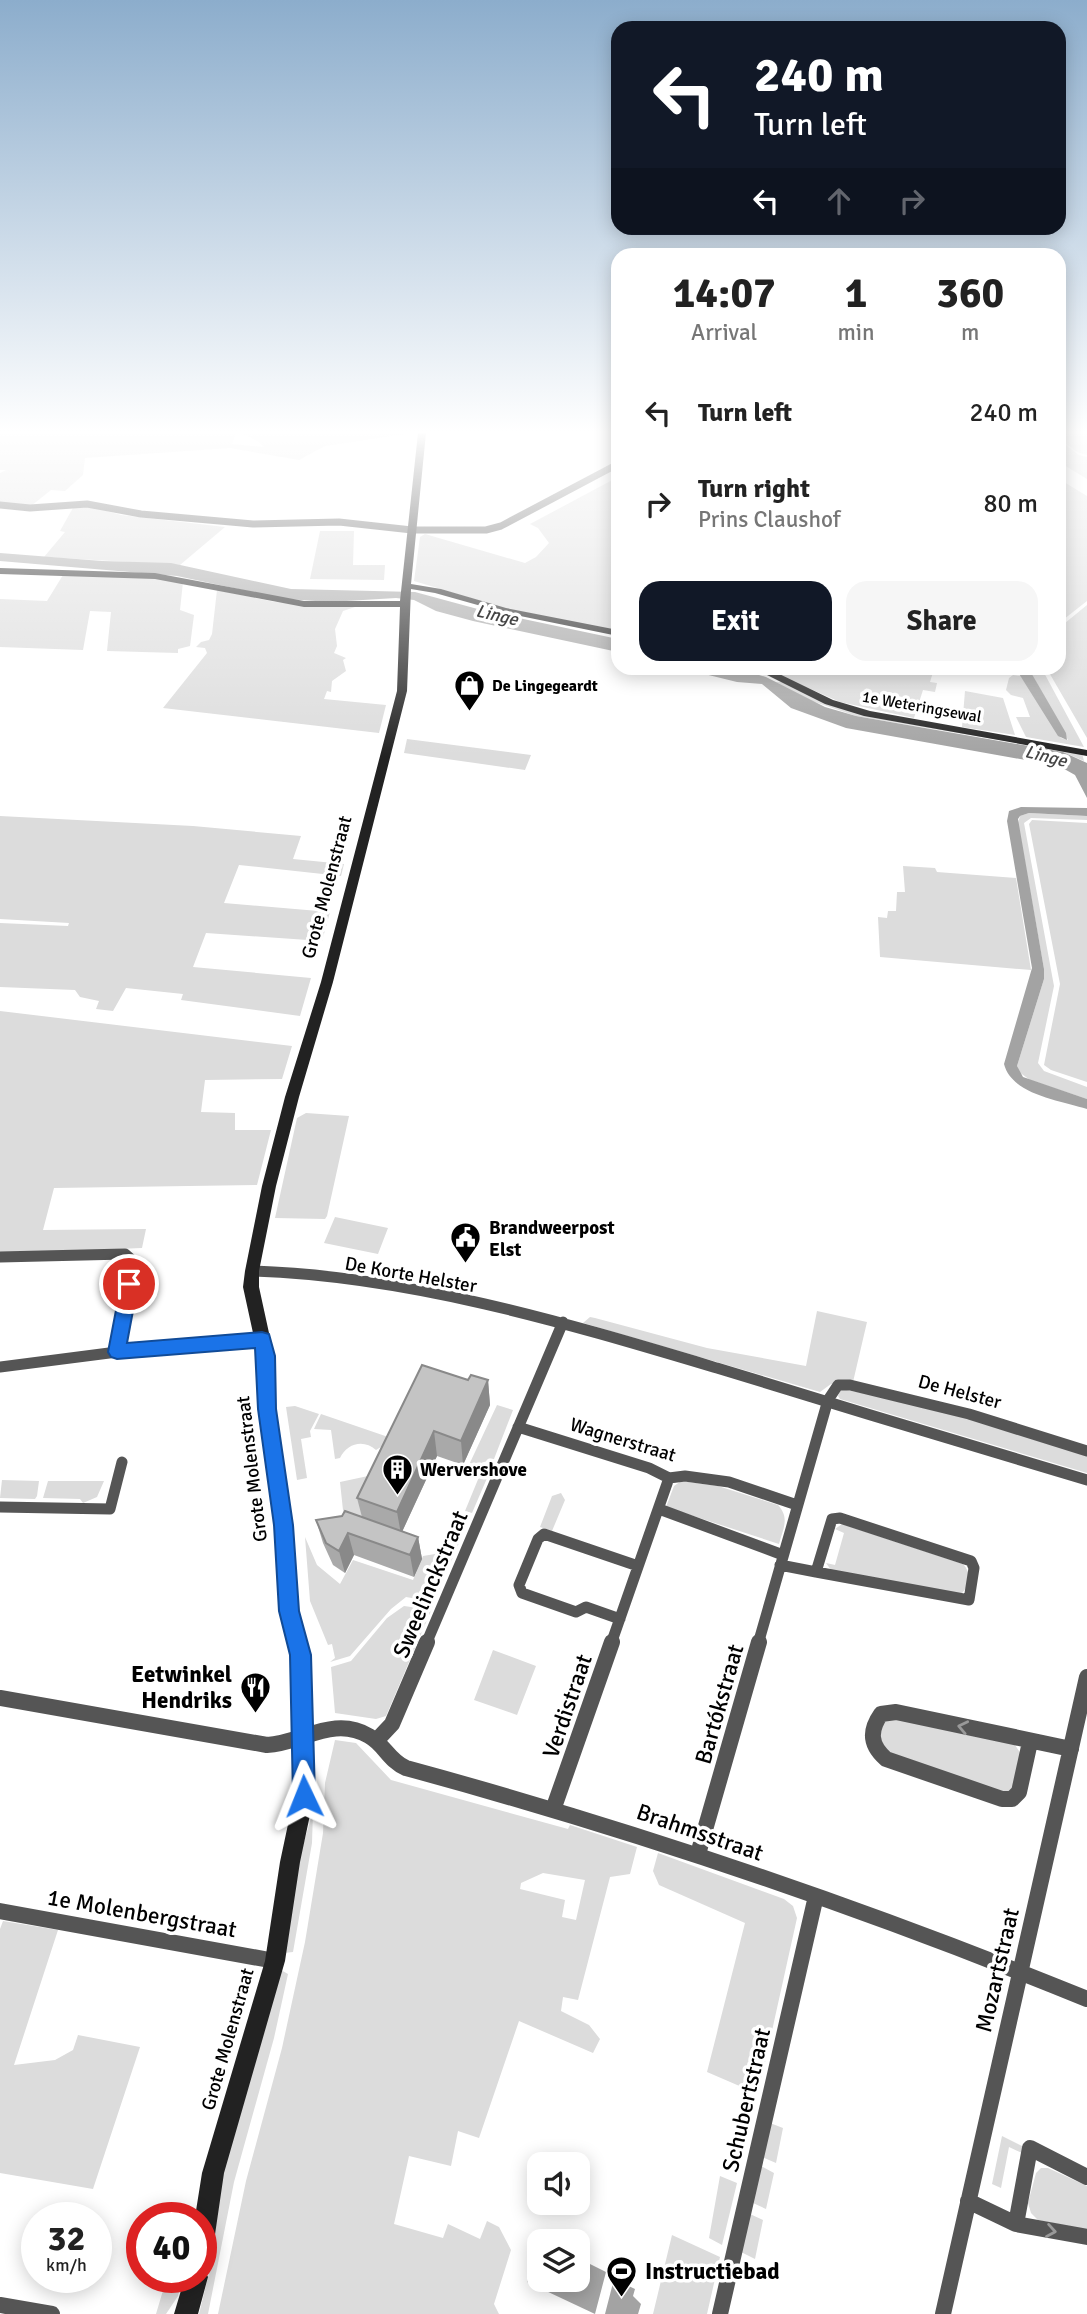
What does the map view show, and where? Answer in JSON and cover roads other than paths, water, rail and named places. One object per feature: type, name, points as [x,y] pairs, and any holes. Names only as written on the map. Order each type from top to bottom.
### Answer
[{"type":"street","name":"Grote Molenstraat","points":[[209,2202],[214,2173],[275,1961],[290,1862],[304,1796],[300,1655],[289,1611],[284,1525],[267,1409],[266,1356],[251,1287],[252,1271],[269,1186],[292,1097],[327,982],[402,691],[405,595],[411,541]]},
{"type":"street","points":[[0,571],[155,576],[304,604],[405,595],[428,587],[445,595],[492,607],[611,632]]},
{"type":"street","name":"1e Weteringsewal","points":[[773,675],[829,702],[868,714],[1087,752]]},
{"type":"street","points":[[0,1257],[125,1254],[134,1261],[117,1352]]},
{"type":"street","name":"De Korte Helster","points":[[252,1271],[282,1272],[428,1292],[563,1322]]},
{"type":"street","points":[[563,1322],[1087,1480]]},
{"type":"street","name":"Sweelinckstraat","points":[[376,1741],[392,1724],[563,1322]]},
{"type":"street","points":[[0,1367],[117,1352],[262,1340]]},
{"type":"street","name":"De Helster","points":[[828,1400],[838,1385],[882,1391],[962,1410],[1087,1451]]},
{"type":"street","name":"Bartókstraat","points":[[698,1854],[828,1400]]},
{"type":"street","name":"Wagnerstraat","points":[[518,1427],[649,1468],[669,1478],[685,1476],[729,1482],[797,1506]]},
{"type":"street","points":[[0,1507],[110,1508],[122,1462]]},
{"type":"street","name":"Verdistraat","points":[[554,1807],[669,1478]]},
{"type":"street","points":[[659,1509],[816,1572],[969,1600],[974,1568],[971,1561],[839,1518],[832,1519],[816,1572]]},
{"type":"street","points":[[620,1619],[586,1608],[576,1612],[522,1593],[519,1585],[538,1539],[544,1534],[638,1566]]},
{"type":"street","name":"Mozartstraat","points":[[943,2314],[1087,1677]]},
{"type":"street","name":"Brahmsstraat","points":[[0,1698],[267,1745],[281,1746],[339,1727],[367,1734],[376,1741],[393,1764],[554,1807],[698,1854],[1020,1970],[1087,1999]]},
{"type":"street","points":[[1030,1742],[1018,1792],[1012,1799],[1002,1799],[886,1759],[874,1750],[871,1738],[875,1721],[881,1714],[896,1712],[1071,1749]]},
{"type":"street","name":"Schubertstraat","points":[[720,2314],[816,1896]]},
{"type":"street","name":"1e Molenbergstraat","points":[[0,1911],[275,1961]]},
{"type":"street","points":[[1016,2224],[1030,2148],[1087,2177]]},
{"type":"street","points":[[968,2201],[1016,2224],[1087,2237]]},
{"type":"street","points":[[186,2314],[192,2293]]},
{"type":"street","points":[[0,2305],[52,2314]]},
{"type":"water","name":"Linge","points":[[0,553],[171,563],[291,589],[415,592],[485,611],[611,638],[611,651],[473,621],[436,611],[414,600],[396,598],[330,602],[286,599],[177,576],[0,561]]},
{"type":"water","name":"Linge","points":[[708,675],[759,675],[825,707],[856,716],[1063,752],[1087,763],[1087,798],[1075,775],[1059,766],[846,728],[791,708],[762,684],[737,682]]},
{"type":"water","points":[[1020,675],[1032,675],[1066,733],[1067,740],[1058,736]]},
{"type":"water","points":[[1021,807],[1087,808],[1087,816],[1029,813],[1018,819],[1044,979],[1017,1066],[1023,1077],[1087,1099],[1087,1109],[1038,1095],[1017,1083],[1004,1064],[1032,968],[1007,821],[1009,811]]},
{"type":"water","points":[[590,2264],[606,2272],[595,2314],[548,2292],[590,2292]]},
{"type":"water","name":"Instructiebad","points":[[614,2279],[635,2289],[633,2296],[641,2304],[638,2314],[605,2314]]},
{"type":"place","name":"De Lingegeardt","points":[[469,712]]},
{"type":"place","name":"Brandweerpost Elst","points":[[466,1265]]},
{"type":"place","name":"Wervershove","points":[[397,1496]]},
{"type":"place","name":"Eetwinkel Hendriks","points":[[255,1714]]},
{"type":"place","name":"Instructiebad","points":[[622,2298]]}]
